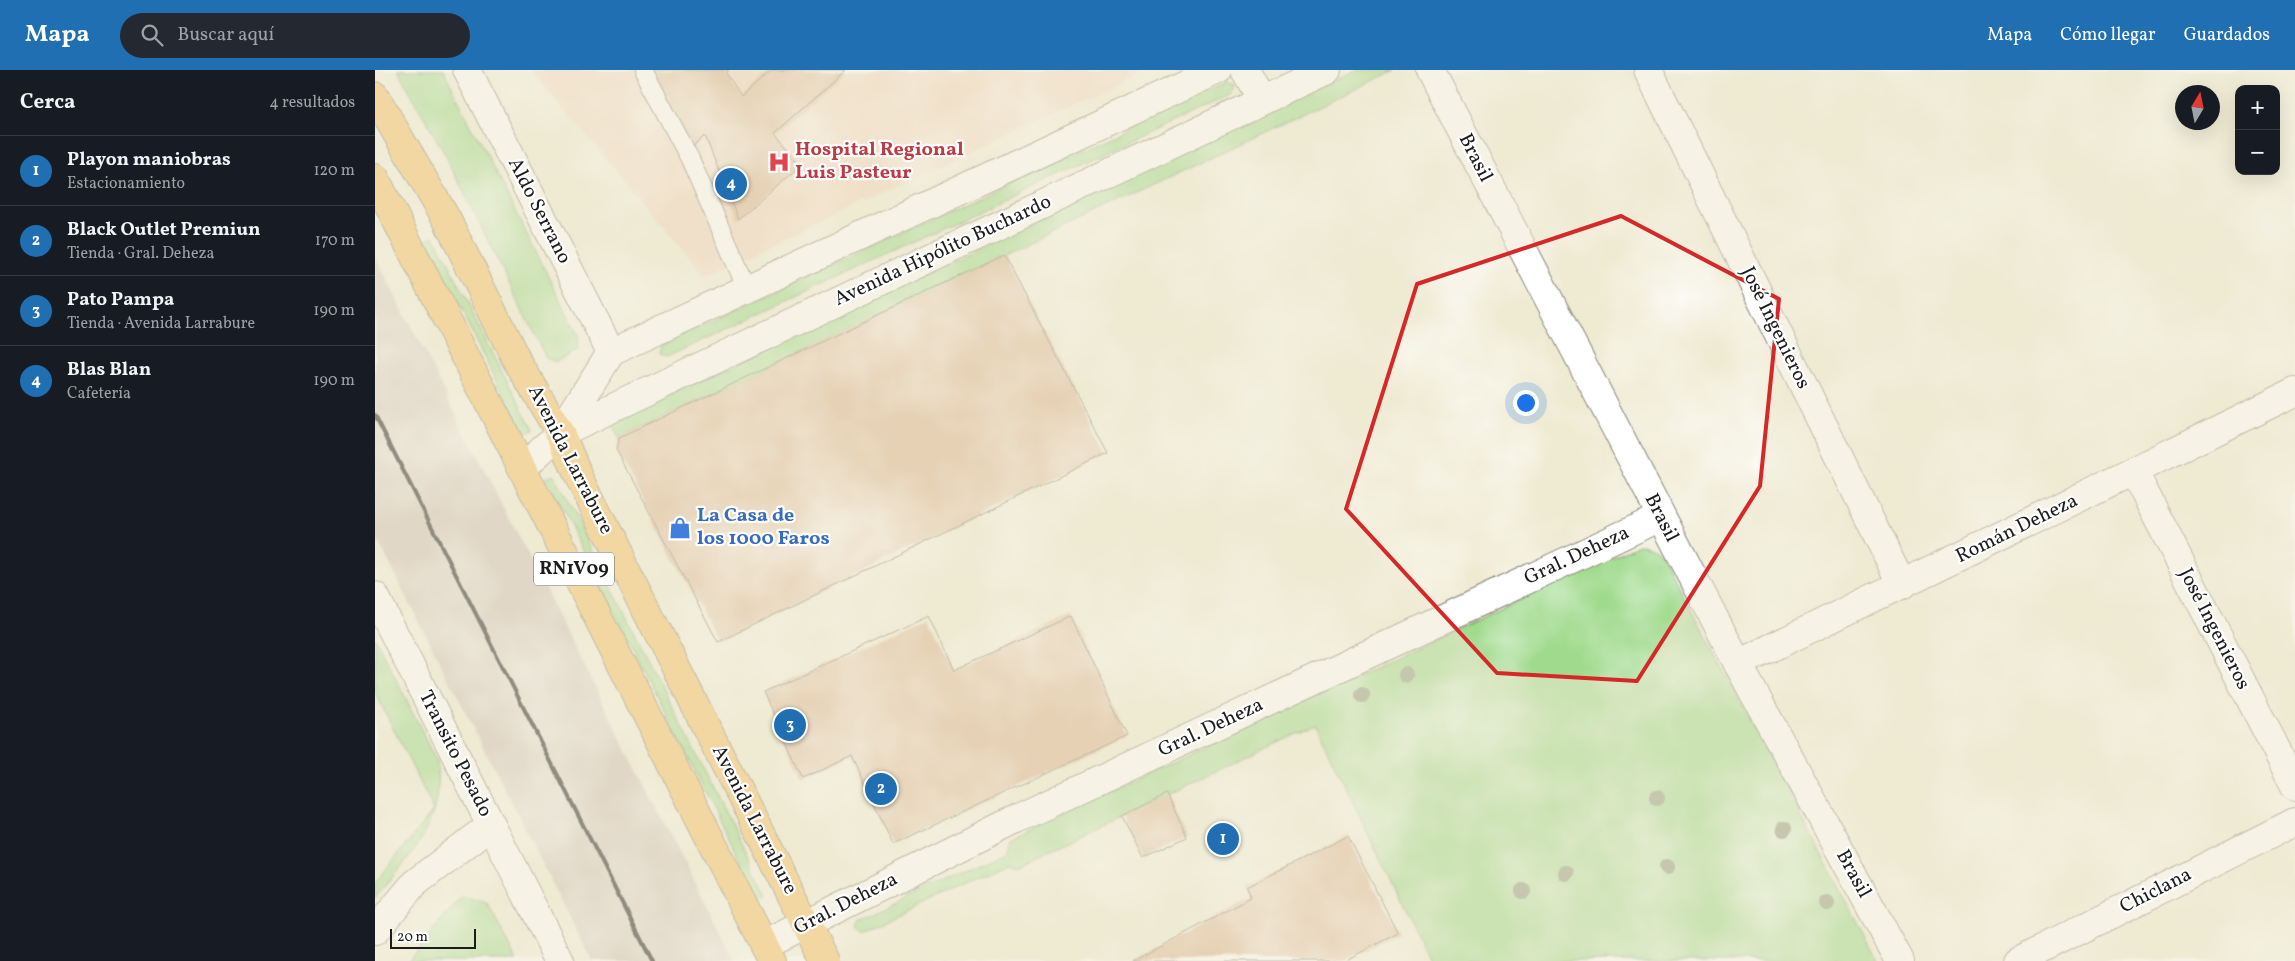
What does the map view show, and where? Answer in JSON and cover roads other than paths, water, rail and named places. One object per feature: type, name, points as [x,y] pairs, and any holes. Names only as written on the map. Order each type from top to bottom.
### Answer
[{"type":"main road","name":"Avenida Larrabure","points":[[375,96],[446,218],[517,361],[560,433],[584,486],[825,961]]},
{"type":"main road","name":"RN1V09","points":[[375,178],[768,953]]},
{"type":"street","name":"Aldo Serrano","points":[[467,70],[611,352]]},
{"type":"street","points":[[523,467],[560,433],[611,352],[1218,70]]},
{"type":"street","points":[[1245,70],[1262,100]]},
{"type":"street","name":"Avenida Hipólito Buchardo","points":[[560,433],[1327,70]]},
{"type":"street","name":"Brasil","points":[[1430,70],[1738,664],[1900,961]]},
{"type":"street","name":"José Ingenieros","points":[[1648,70],[1902,586]]},
{"type":"street","name":"Román Deheza","points":[[1738,664],[1902,586],[2295,392]]},
{"type":"street","name":"José Ingenieros","points":[[2134,472],[2295,786]]},
{"type":"street","name":"Gral. Deheza","points":[[768,953],[806,924],[1016,819],[1661,517]]},
{"type":"street","name":"Transito Pesado","points":[[375,596],[491,825],[415,883],[375,931]]},
{"type":"street","name":"Chiclana","points":[[2018,961],[2295,822]]},
{"type":"street","points":[[491,825],[560,961]]},
{"type":"lane","points":[[643,70],[691,159],[747,289]]},
{"type":"railway","points":[[375,415],[652,961]]},
{"type":"place","name":"Hospital Regional Luis Pasteur","points":[[779,162]]},
{"type":"place","name":"Blas Blan","points":[[731,184]]},
{"type":"place","name":"La Casa de los 1000 Faros","points":[[680,528]]},
{"type":"place","name":"Pato Pampa","points":[[790,725]]},
{"type":"place","name":"Black Outlet Premiun","points":[[881,789]]},
{"type":"place","name":"Playon maniobras","points":[[1223,839]]}]
